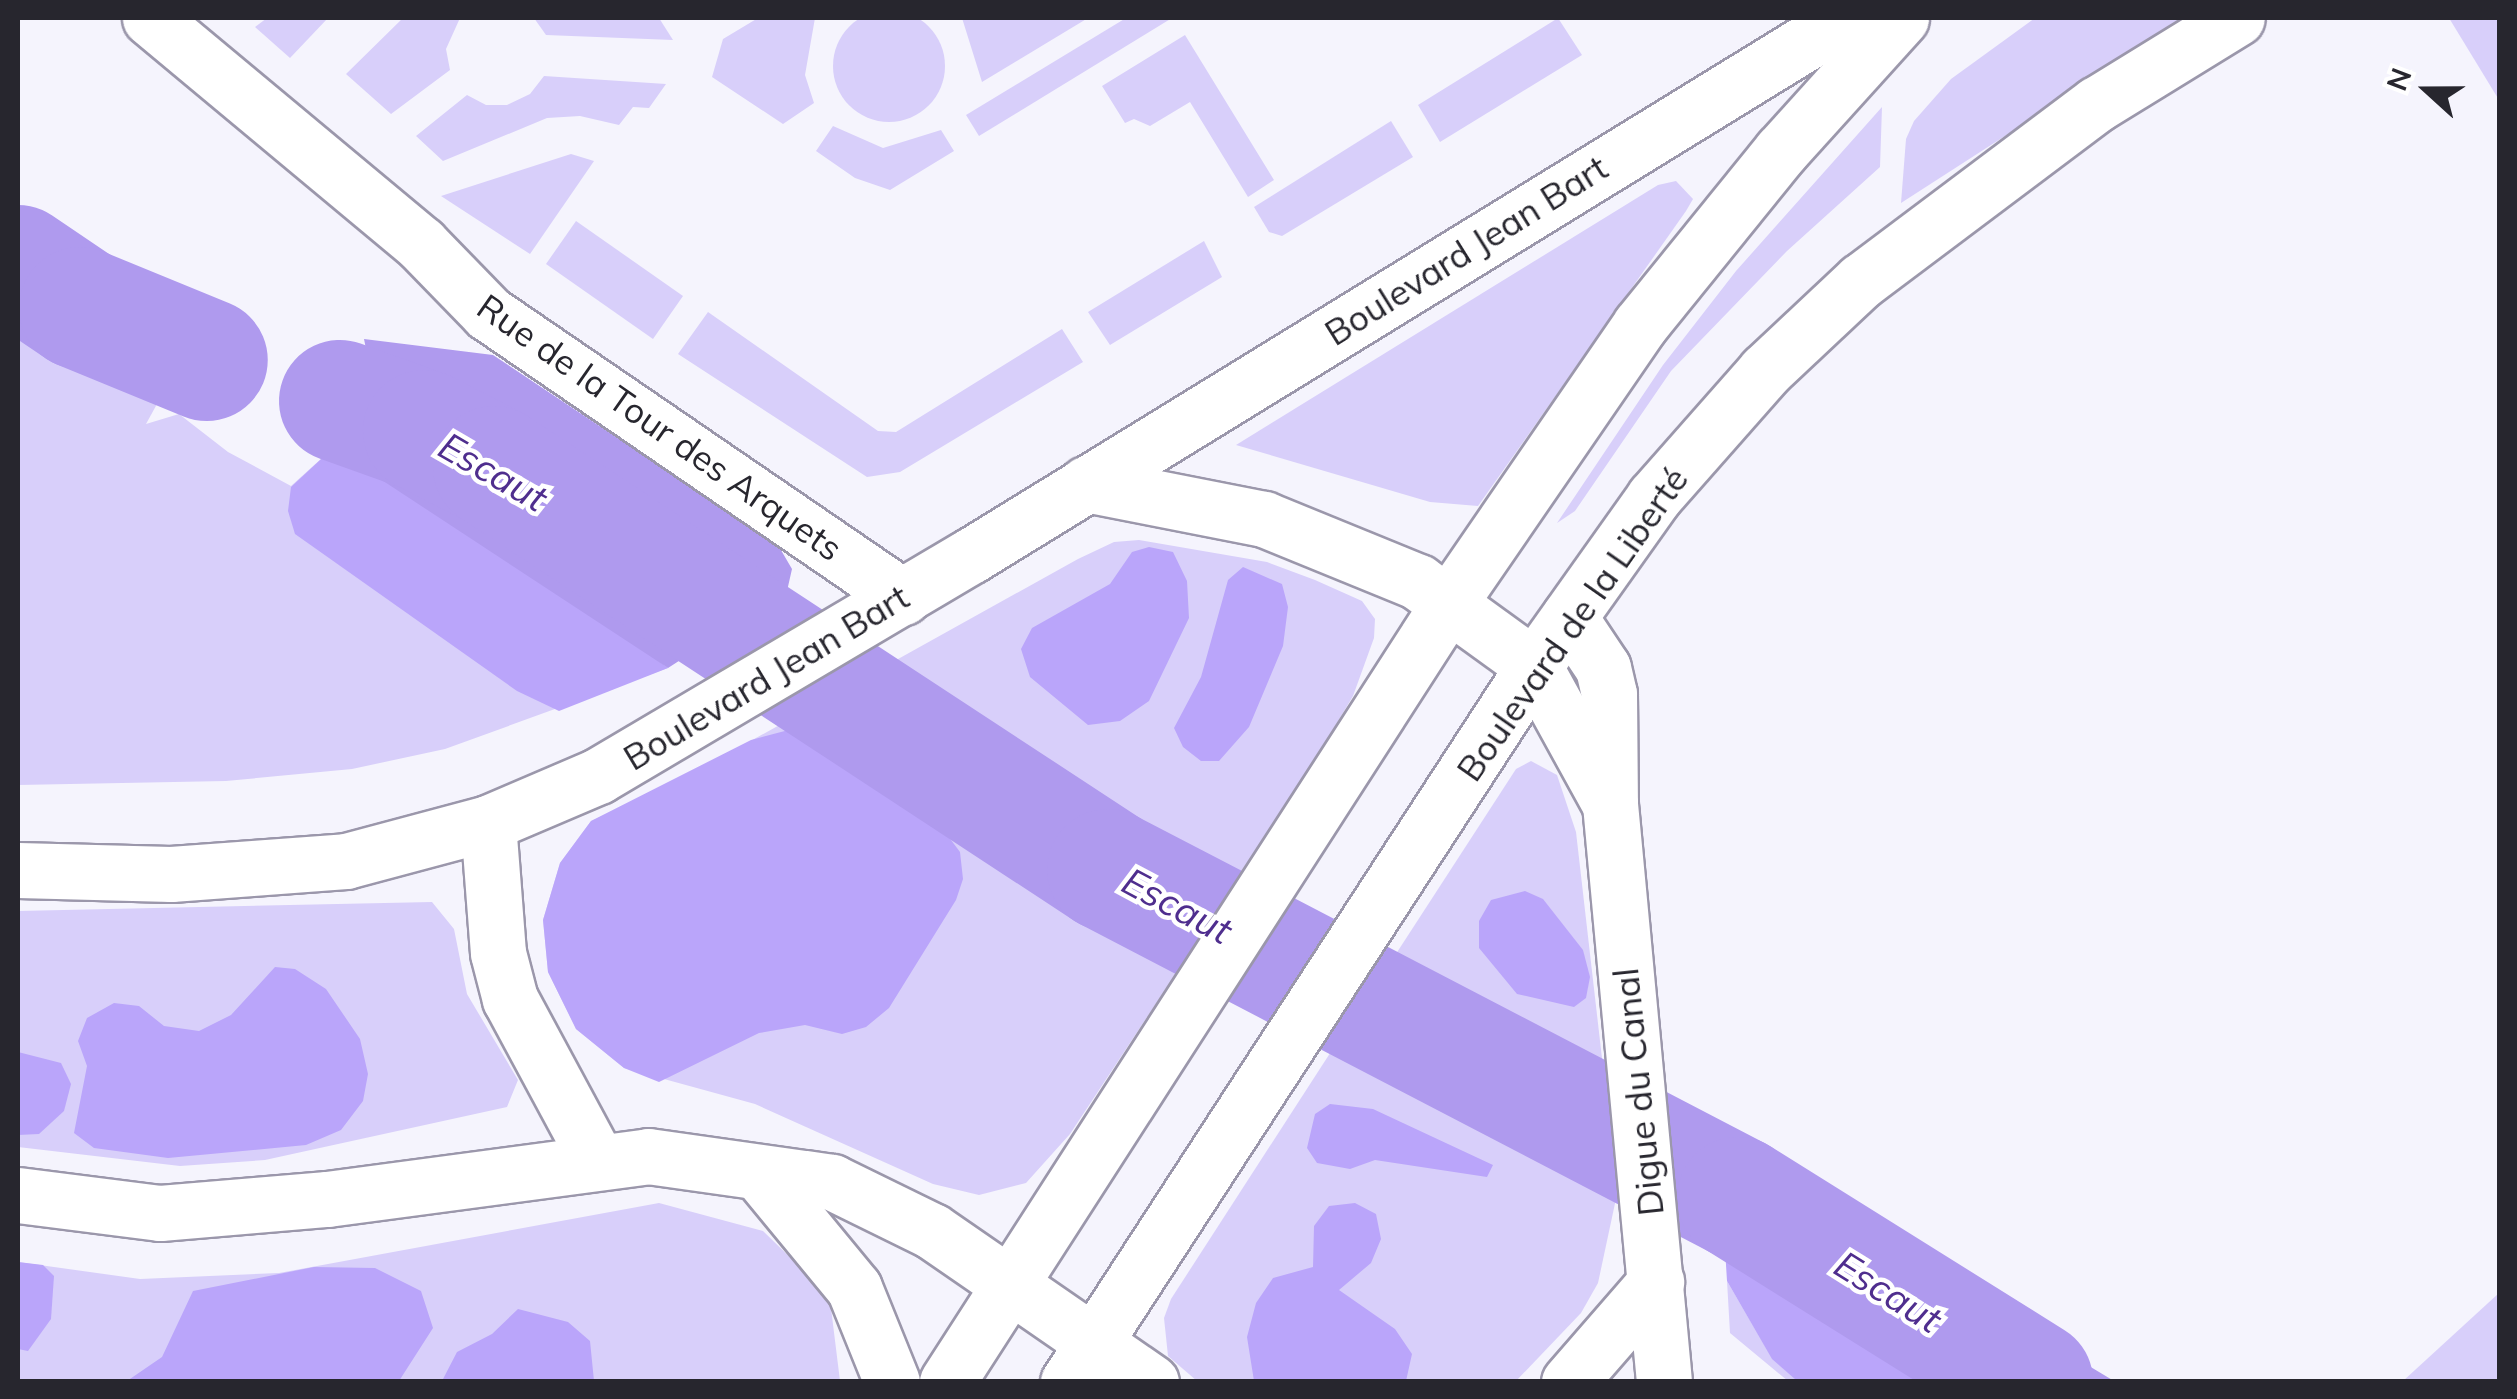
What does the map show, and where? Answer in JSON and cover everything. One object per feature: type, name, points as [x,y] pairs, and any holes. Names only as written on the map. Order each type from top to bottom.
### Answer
[{"type":"street","name":"Rue de la Tour des Arquets","points":[[150,18],[421,244],[488,313],[888,606]]},
{"type":"street","name":"Boulevard Jean Bart","points":[[18,870],[273,869],[346,862],[488,823],[598,776],[888,606],[1846,18]]},
{"type":"street","points":[[947,1382],[1449,603],[1640,325],[1781,151],[1901,18]]},
{"type":"street","name":"Boulevard de la Liberté","points":[[1081,1362],[1534,666],[1654,497],[1765,372],[1861,281],[2097,104],[2237,18]]},
{"type":"street","points":[[1086,484],[1264,519],[1384,566],[1449,603],[1534,666]]},
{"type":"street","name":"Digue du Canal","points":[[1569,617],[1603,668],[1609,694],[1610,804],[1664,1382]]},
{"type":"street","name":"Digue du Canal","points":[[1534,666],[1610,804]]},
{"type":"street","points":[[488,823],[498,953],[510,999],[596,1159]]},
{"type":"street","points":[[18,1195],[160,1213],[327,1198],[596,1159],[692,1159],[760,1174],[832,1182],[932,1231],[1011,1284],[1081,1362],[1151,1382]]},
{"type":"street","points":[[760,1174],[854,1288],[892,1382]]},
{"type":"street","points":[[1569,1382],[1656,1282]]},
{"type":"shaded area","points":[[889,10],[911,14],[929,26],[941,44],[945,66],[941,88],[929,106],[911,118],[889,122],[867,118],[849,106],[837,88],[833,66],[837,44],[849,26],[867,14]]},
{"type":"shaded area","points":[[267,18],[328,18],[290,58],[255,27]]},
{"type":"shaded area","points":[[403,18],[460,18],[446,49],[450,70],[391,114],[346,74]]},
{"type":"shaded area","points":[[534,18],[659,18],[673,40],[546,35]]},
{"type":"shaded area","points":[[758,18],[815,18],[805,75],[814,103],[783,124],[712,77],[723,39]]},
{"type":"shaded area","points":[[962,18],[1088,18],[982,82]]},
{"type":"shaded area","points":[[1126,18],[1172,18],[979,136],[966,115]]},
{"type":"shaded area","points":[[1558,18],[1582,55],[1440,142],[1418,105]]},
{"type":"shaded area","points":[[2035,18],[2188,18],[1901,203],[1906,139],[1914,121],[1951,79]]},
{"type":"shaded area","points":[[2449,18],[2499,18],[2499,100]]},
{"type":"shaded area","points":[[1185,35],[1274,180],[1248,197],[1190,102],[1150,126],[1134,119],[1125,123],[1102,86]]},
{"type":"shaded area","points":[[544,76],[666,84],[649,108],[633,107],[619,125],[580,116],[547,118],[443,161],[416,136],[467,95],[486,105],[507,105],[530,94]]},
{"type":"shaded area","points":[[1882,107],[1880,167],[1787,251],[1671,371],[1575,511],[1557,523],[1663,365],[1736,271]]},
{"type":"shaded area","points":[[1391,121],[1413,157],[1282,236],[1269,232],[1254,207]]},
{"type":"shaded area","points":[[833,126],[883,148],[941,130],[954,151],[890,190],[855,178],[816,151]]},
{"type":"shaded area","points":[[571,154],[594,161],[530,254],[441,196]]},
{"type":"shaded area","points":[[1676,181],[1693,199],[1686,211],[1478,506],[1430,502],[1236,445],[1658,185]]},
{"type":"shaded area","points":[[576,221],[683,296],[653,339],[546,264]]},
{"type":"shaded area","points":[[1204,241],[1222,277],[1110,345],[1088,312]]},
{"type":"shaded area","points":[[18,303],[157,404],[146,424],[179,414],[228,452],[291,486],[333,448],[668,668],[445,749],[352,769],[226,781],[18,785]]},
{"type":"shaded area","points":[[708,312],[878,431],[896,432],[1062,329],[1083,362],[900,472],[867,477],[678,354]]},
{"type":"shaded area","points":[[333,448],[608,623],[668,668],[559,711],[517,691],[295,534],[288,511],[291,487]]},
{"type":"shaded area","points":[[1139,540],[1267,562],[1315,580],[1362,601],[1375,619],[1374,638],[1353,696],[1302,782],[1070,1134],[1026,1183],[979,1195],[933,1184],[755,1104],[624,1068],[576,1029],[548,972],[543,920],[560,863],[591,821],[684,778],[1078,559],[1114,542]]},
{"type":"shaded area","points":[[1149,547],[1173,552],[1187,581],[1189,618],[1149,701],[1120,721],[1088,725],[1030,677],[1021,649],[1032,628],[1110,584],[1132,552]]},
{"type":"shaded area","points":[[1243,567],[1282,584],[1288,607],[1283,646],[1249,727],[1219,761],[1201,761],[1183,747],[1174,728],[1201,677],[1228,580]]},
{"type":"shaded area","points":[[800,727],[933,816],[960,852],[963,879],[956,900],[889,1008],[866,1027],[842,1034],[805,1025],[759,1033],[659,1082],[624,1068],[576,1029],[548,972],[543,920],[560,863],[591,821],[751,740]]},
{"type":"shaded area","points":[[1531,761],[1557,775],[1576,832],[1603,1067],[1392,960],[1516,769]]},
{"type":"shaded area","points":[[1525,891],[1543,899],[1583,950],[1590,977],[1586,998],[1574,1007],[1517,994],[1479,948],[1479,921],[1491,900]]},
{"type":"shaded area","points":[[432,902],[454,929],[467,994],[518,1080],[507,1107],[265,1160],[180,1166],[18,1147],[18,911]]},
{"type":"shaded area","points":[[275,967],[295,969],[326,989],[360,1039],[368,1074],[363,1101],[341,1130],[306,1145],[168,1158],[94,1148],[74,1133],[87,1066],[78,1041],[87,1018],[114,1003],[139,1006],[164,1026],[199,1031],[231,1015]]},
{"type":"shaded area","points":[[1334,1047],[1617,1194],[1598,1283],[1581,1313],[1516,1381],[1197,1381],[1168,1356],[1164,1318],[1171,1299]]},
{"type":"shaded area","points":[[18,1052],[61,1063],[71,1084],[64,1111],[39,1134],[18,1135]]},
{"type":"shaded area","points":[[1330,1104],[1373,1109],[1493,1165],[1487,1177],[1375,1160],[1350,1169],[1317,1163],[1307,1148],[1315,1114]]},
{"type":"shaded area","points":[[659,1203],[763,1231],[800,1267],[830,1300],[840,1381],[18,1381],[18,1262],[140,1279],[279,1273]]},
{"type":"shaded area","points":[[1355,1203],[1376,1214],[1381,1239],[1371,1263],[1339,1290],[1395,1329],[1412,1354],[1406,1381],[1254,1381],[1247,1337],[1256,1303],[1273,1278],[1313,1267],[1314,1226],[1329,1206]]},
{"type":"shaded area","points":[[1724,1233],[1815,1302],[1948,1381],[1797,1381],[1772,1359],[1727,1281]]},
{"type":"shaded area","points":[[18,1262],[43,1265],[54,1276],[51,1319],[28,1351],[18,1349]]},
{"type":"shaded area","points":[[314,1267],[375,1268],[421,1291],[433,1328],[399,1381],[127,1381],[162,1357],[193,1291]]},
{"type":"shaded area","points":[[1727,1281],[1772,1358],[1797,1381],[1788,1381],[1730,1333]]},
{"type":"shaded area","points":[[2499,1293],[2499,1381],[2403,1381]]},
{"type":"shaded area","points":[[518,1309],[568,1322],[590,1341],[594,1381],[442,1381],[457,1352],[492,1334]]},
{"type":"water","points":[[364,339],[493,355],[778,545],[792,569],[787,591],[668,668],[333,448],[346,377],[369,364]]},
{"type":"water","points":[[879,669],[1047,774],[999,855],[792,718]]},
{"type":"water","points":[[1097,801],[1156,836],[1107,919],[1048,884]]},
{"type":"water","points":[[1412,970],[1572,1051],[1580,1175],[1355,1059]]},
{"type":"water","points":[[1715,1133],[1857,1227],[2114,1381],[1948,1381],[1815,1302],[1724,1233]]},
{"type":"waterway","name":"Escaut","points":[[18,266],[80,308],[207,360]]},
{"type":"waterway","name":"Escaut","points":[[340,401],[424,431],[494,467],[1108,870],[1738,1198],[2032,1382]]}]
